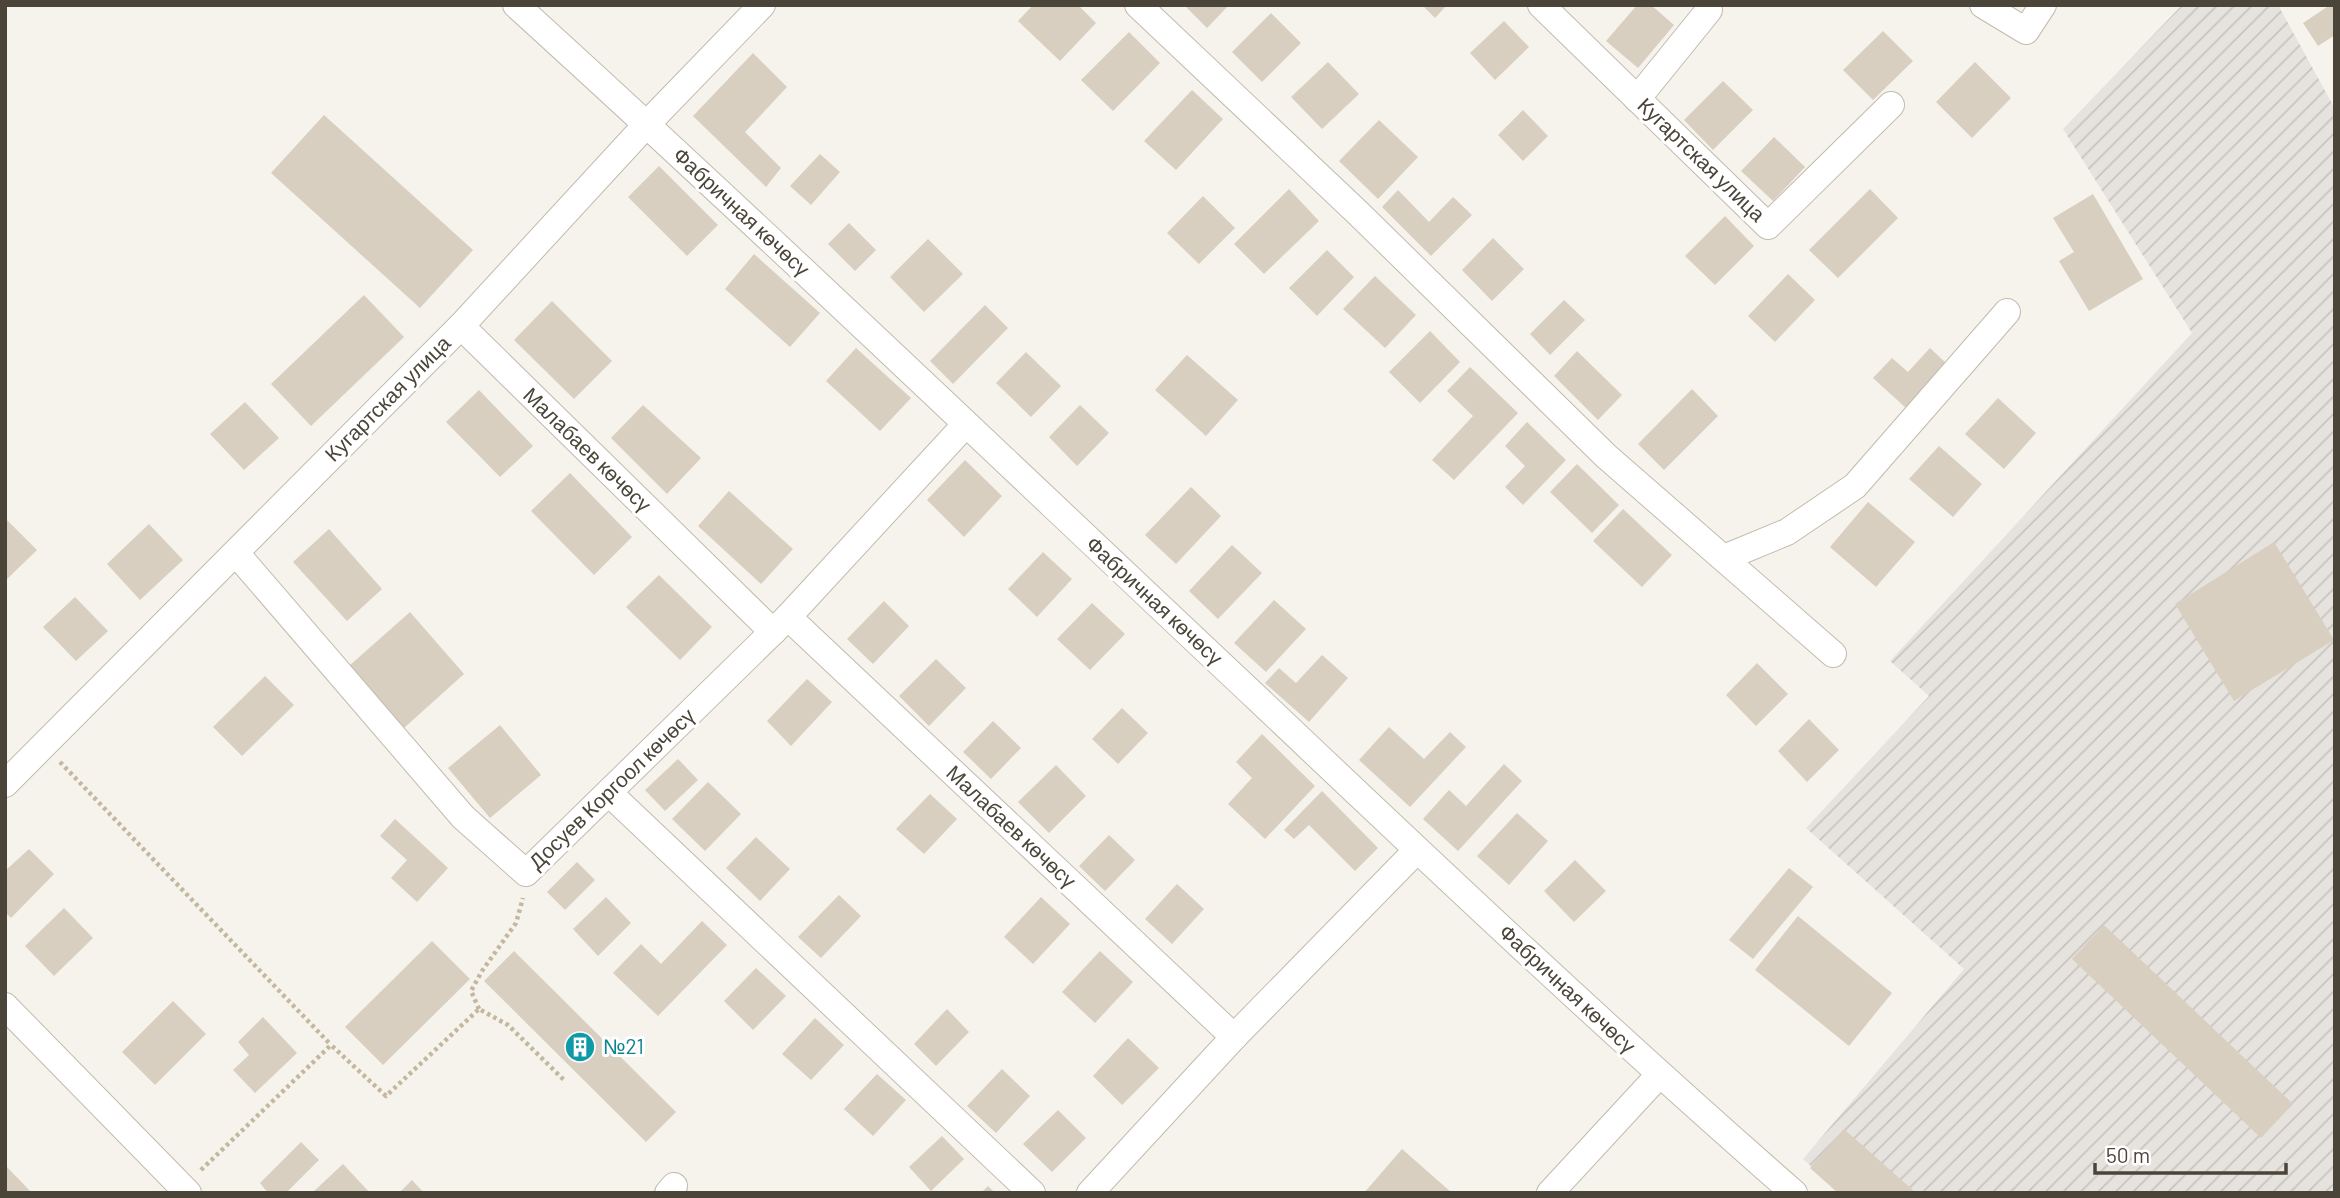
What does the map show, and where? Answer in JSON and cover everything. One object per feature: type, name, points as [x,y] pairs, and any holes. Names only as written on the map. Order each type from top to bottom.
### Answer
[{"type":"street","name":"Фабричная көчөсү","points":[[516,5],[647,124],[1659,1075],[1794,1193]]},
{"type":"street","name":"Кугартская улица","points":[[5,784],[461,326],[647,124],[762,5]]},
{"type":"street","points":[[1138,5],[1358,213],[1606,456],[1833,654]]},
{"type":"street","name":"Кугартская улица","points":[[1541,5],[1768,226],[1891,105]]},
{"type":"street","points":[[1983,5],[2026,31],[2043,5]]},
{"type":"street","points":[[1637,99],[1709,10]]},
{"type":"street","points":[[1724,558],[1787,531],[1855,486],[2007,313]]},
{"type":"street","name":"Малабаев көчөсү","points":[[461,326],[781,624],[1234,1037]]},
{"type":"street","name":"Досуев Коргоол көчөсү","points":[[236,554],[463,817],[526,873],[781,624],[966,424]]},
{"type":"street","points":[[609,793],[1032,1193]]},
{"type":"street","points":[[1090,1193],[1234,1037],[1417,850]]},
{"type":"street","points":[[5,1006],[185,1190]]},
{"type":"street","points":[[1550,1193],[1659,1075]]},
{"type":"path","points":[[44,746],[331,1045],[386,1096],[479,1009]]},
{"type":"path","points":[[526,873],[524,897],[516,923],[482,971],[471,992],[479,1009],[508,1025],[565,1081]]},
{"type":"path","points":[[185,1190],[331,1045]]},
{"type":"shaded area","points":[[2182,5],[2278,5],[2335,109],[2335,1193],[1841,1193],[1803,1159],[1964,969],[1806,828],[1929,696],[1890,661],[2192,333],[2063,129]]},
{"type":"building","points":[[1033,5],[1078,5],[1096,23],[1060,61],[1018,21]]},
{"type":"building","points":[[1184,5],[1229,5],[1207,28]]},
{"type":"building","points":[[1422,5],[1447,5],[1435,18]]},
{"type":"building","points":[[1637,5],[1651,5],[1674,25],[1638,68],[1606,41]]},
{"type":"building","points":[[2330,5],[2335,5],[2335,35],[2318,46],[2303,23]]},
{"type":"building","points":[[1271,13],[1301,43],[1262,82],[1232,52]]},
{"type":"building","points":[[1504,21],[1529,47],[1495,80],[1470,53]]},
{"type":"building","points":[[1883,31],[1913,61],[1873,100],[1843,70]]},
{"type":"building","points":[[1129,32],[1160,63],[1113,111],[1081,80]]},
{"type":"building","points":[[753,53],[787,87],[745,132],[781,168],[766,187],[693,116]]},
{"type":"building","points":[[1328,62],[1359,94],[1322,129],[1291,97]]},
{"type":"building","points":[[1975,62],[2011,98],[1972,138],[1936,102]]},
{"type":"building","points":[[1723,81],[1753,110],[1713,150],[1684,120]]},
{"type":"building","points":[[1192,90],[1223,119],[1176,170],[1144,141]]},
{"type":"building","points":[[1523,110],[1548,136],[1523,161],[1498,135]]},
{"type":"building","points":[[324,115],[473,250],[420,308],[271,173]]},
{"type":"building","points":[[1379,120],[1418,157],[1378,199],[1339,161]]},
{"type":"building","points":[[1774,137],[1805,167],[1773,201],[1741,171]]},
{"type":"building","points":[[820,154],[840,172],[811,205],[790,186]]},
{"type":"building","points":[[659,166],[718,225],[687,256],[628,197]]},
{"type":"building","points":[[1289,189],[1319,221],[1264,274],[1234,244]]},
{"type":"building","points":[[1870,189],[1898,218],[1838,278],[1809,250]]},
{"type":"building","points":[[1398,190],[1429,222],[1453,197],[1472,215],[1431,256],[1382,207]]},
{"type":"building","points":[[2093,194],[2143,279],[2089,311],[2059,261],[2074,252],[2053,218]]},
{"type":"building","points":[[1203,196],[1235,228],[1199,264],[1167,233]]},
{"type":"building","points":[[1725,216],[1754,246],[1715,285],[1685,256]]},
{"type":"building","points":[[849,223],[876,250],[855,271],[828,244]]},
{"type":"building","points":[[1493,238],[1524,269],[1492,301],[1462,270]]},
{"type":"building","points":[[928,239],[963,274],[924,312],[890,277]]},
{"type":"building","points":[[1327,250],[1354,277],[1317,316],[1289,288]]},
{"type":"building","points":[[754,254],[820,313],[790,347],[725,289]]},
{"type":"building","points":[[1788,274],[1815,300],[1775,342],[1748,316]]},
{"type":"building","points":[[1375,276],[1416,315],[1385,348],[1343,309]]},
{"type":"building","points":[[364,295],[404,337],[311,426],[271,384]]},
{"type":"building","points":[[1564,300],[1585,320],[1550,355],[1530,334]]},
{"type":"building","points":[[552,301],[612,361],[574,399],[514,340]]},
{"type":"building","points":[[985,305],[1008,328],[953,384],[930,361]]},
{"type":"building","points":[[1430,331],[1460,362],[1420,403],[1389,372]]},
{"type":"building","points":[[856,348],[911,398],[880,431],[826,381]]},
{"type":"building","points":[[1930,348],[1947,364],[1906,408],[1873,378],[1892,358],[1908,372]]},
{"type":"building","points":[[1577,351],[1622,395],[1598,420],[1554,376]]},
{"type":"building","points":[[1026,352],[1061,386],[1031,417],[996,383]]},
{"type":"building","points":[[1187,355],[1238,400],[1206,436],[1155,390]]},
{"type":"building","points":[[1470,367],[1518,413],[1454,480],[1432,460],[1473,416],[1447,391]]},
{"type":"building","points":[[1692,389],[1718,416],[1664,470],[1638,444]]},
{"type":"building","points":[[479,390],[533,446],[500,477],[446,422]]},
{"type":"building","points":[[1998,398],[2036,433],[2004,469],[1965,434]]},
{"type":"building","points":[[245,402],[279,438],[244,470],[210,434]]},
{"type":"building","points":[[643,405],[701,458],[667,494],[611,438]]},
{"type":"building","points":[[1080,405],[1109,433],[1077,466],[1049,437]]},
{"type":"building","points":[[1527,422],[1566,460],[1523,505],[1505,487],[1525,466],[1505,446]]},
{"type":"building","points":[[1939,446],[1982,484],[1953,517],[1909,479]]},
{"type":"building","points":[[965,460],[1002,496],[964,537],[927,500]]},
{"type":"building","points":[[1577,464],[1619,505],[1592,533],[1550,492]]},
{"type":"building","points":[[570,473],[632,537],[594,575],[531,511]]},
{"type":"building","points":[[1191,487],[1221,516],[1176,564],[1145,535]]},
{"type":"building","points":[[729,491],[793,549],[761,584],[698,526]]},
{"type":"building","points":[[1868,502],[1915,542],[1876,587],[1830,547]]},
{"type":"building","points":[[1623,509],[1672,555],[1642,587],[1593,541]]},
{"type":"building","points":[[5,518],[37,550],[5,581]]},
{"type":"building","points":[[149,524],[183,560],[140,600],[107,564]]},
{"type":"building","points":[[329,529],[382,589],[347,621],[293,562]]},
{"type":"building","points":[[2274,542],[2334,640],[2234,701],[2175,604]]},
{"type":"building","points":[[1232,545],[1262,573],[1218,619],[1189,591]]},
{"type":"building","points":[[1043,552],[1072,579],[1037,617],[1008,589]]},
{"type":"building","points":[[659,575],[712,627],[680,660],[626,607]]},
{"type":"building","points":[[75,597],[108,631],[76,661],[43,627]]},
{"type":"building","points":[[1274,600],[1306,629],[1266,672],[1234,643]]},
{"type":"building","points":[[884,601],[909,626],[873,664],[847,639]]},
{"type":"building","points":[[1092,603],[1125,634],[1090,670],[1057,639]]},
{"type":"building","points":[[410,612],[464,674],[404,728],[349,666]]},
{"type":"building","points":[[1322,655],[1348,678],[1309,722],[1265,683],[1279,668],[1296,683]]},
{"type":"building","points":[[936,659],[966,688],[929,726],[899,696]]},
{"type":"building","points":[[1757,663],[1788,694],[1756,726],[1726,695]]},
{"type":"building","points":[[265,676],[294,705],[242,756],[213,727]]},
{"type":"building","points":[[807,679],[832,702],[791,746],[767,721]]},
{"type":"building","points":[[1122,708],[1148,733],[1118,764],[1092,739]]},
{"type":"building","points":[[1809,719],[1839,750],[1807,782],[1778,751]]},
{"type":"building","points":[[993,721],[1021,748],[991,779],[963,752]]},
{"type":"building","points":[[500,725],[541,775],[490,818],[448,768]]},
{"type":"building","points":[[1389,727],[1424,759],[1450,732],[1466,747],[1410,807],[1359,760]]},
{"type":"building","points":[[1262,734],[1315,786],[1265,839],[1228,804],[1252,778],[1236,762]]},
{"type":"building","points":[[678,759],[698,780],[665,811],[645,790]]},
{"type":"building","points":[[1504,764],[1522,781],[1458,851],[1423,819],[1449,790],[1466,806]]},
{"type":"building","points":[[1056,765],[1086,796],[1049,833],[1018,802]]},
{"type":"building","points":[[708,782],[741,814],[705,851],[672,819]]},
{"type":"building","points":[[1322,791],[1378,848],[1355,871],[1309,825],[1294,839],[1284,830]]},
{"type":"building","points":[[930,794],[957,819],[924,854],[896,829]]},
{"type":"building","points":[[1517,813],[1548,841],[1509,885],[1477,856]]},
{"type":"building","points":[[395,819],[448,868],[417,902],[391,878],[407,860],[380,836]]},
{"type":"building","points":[[1109,835],[1135,860],[1105,891],[1079,866]]},
{"type":"building","points":[[756,837],[790,869],[760,901],[726,868]]},
{"type":"building","points":[[29,849],[54,874],[11,918],[5,912],[5,871]]},
{"type":"building","points":[[1575,860],[1606,891],[1574,922],[1544,891]]},
{"type":"building","points":[[577,862],[595,880],[565,910],[547,892]]},
{"type":"building","points":[[1789,868],[1813,887],[1753,959],[1729,940]]},
{"type":"building","points":[[1177,884],[1204,909],[1172,944],[1145,919]]},
{"type":"building","points":[[839,895],[861,916],[821,958],[798,937]]},
{"type":"building","points":[[606,897],[631,923],[598,956],[573,929]]},
{"type":"building","points":[[1041,897],[1070,924],[1033,964],[1004,937]]},
{"type":"building","points":[[64,908],[93,938],[54,976],[25,946]]},
{"type":"building","points":[[1798,916],[1892,993],[1849,1046],[1755,970]]},
{"type":"building","points":[[702,921],[727,945],[658,1016],[613,973],[641,944],[661,964]]},
{"type":"building","points":[[2104,925],[2293,1104],[2261,1138],[2072,959]]},
{"type":"building","points":[[432,941],[470,979],[383,1065],[345,1027]]},
{"type":"building","name":"№21","points":[[514,951],[676,1112],[646,1142],[484,981]]},
{"type":"building","points":[[1100,951],[1133,982],[1095,1023],[1062,992]]},
{"type":"building","points":[[756,968],[786,996],[753,1030],[724,1001]]},
{"type":"building","points":[[173,1001],[206,1034],[155,1085],[122,1052]]},
{"type":"building","points":[[947,1009],[969,1032],[936,1066],[914,1044]]},
{"type":"building","points":[[263,1017],[297,1053],[255,1093],[233,1070],[249,1055],[238,1042]]},
{"type":"building","points":[[815,1018],[844,1045],[811,1080],[782,1054]]},
{"type":"building","points":[[1128,1038],[1159,1068],[1122,1105],[1093,1076]]},
{"type":"building","points":[[1002,1069],[1030,1096],[996,1133],[967,1106]]},
{"type":"building","points":[[877,1074],[906,1100],[873,1136],[844,1109]]},
{"type":"building","points":[[1058,1110],[1086,1138],[1052,1172],[1023,1144]]},
{"type":"building","points":[[1844,1129],[1916,1193],[1838,1193],[1810,1168]]},
{"type":"building","points":[[942,1136],[964,1159],[931,1191],[909,1167]]},
{"type":"building","points":[[301,1142],[319,1160],[286,1193],[268,1193],[260,1183]]},
{"type":"building","points":[[1402,1149],[1452,1193],[1364,1193]]},
{"type":"building","points":[[343,1164],[370,1193],[312,1193]]},
{"type":"building","points":[[5,1165],[32,1193],[5,1193]]},
{"type":"building","points":[[412,1180],[424,1193],[399,1193]]},
{"type":"building","points":[[988,1186],[995,1193],[981,1193]]},
{"type":"place","name":"№21","points":[[580,1047]]}]
